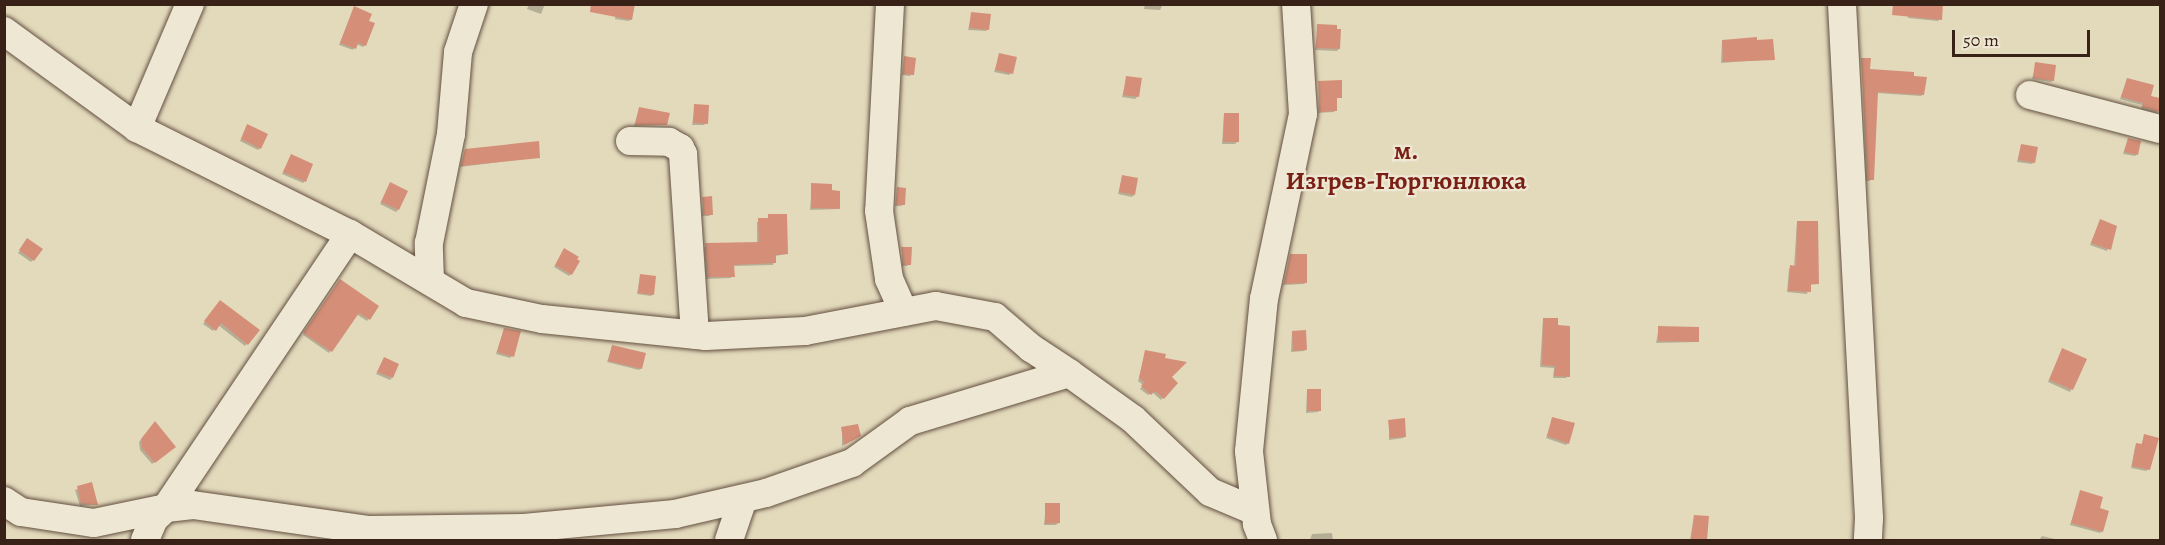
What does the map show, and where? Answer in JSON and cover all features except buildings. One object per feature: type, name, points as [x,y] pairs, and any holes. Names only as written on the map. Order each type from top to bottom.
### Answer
[{"type":"street","points":[[137,128],[190,4]]},
{"type":"street","points":[[430,281],[429,243],[451,134],[458,52],[474,4]]},
{"type":"street","points":[[890,4],[879,211],[889,279],[904,312]]},
{"type":"street","points":[[1263,540],[1255,511],[1249,451],[1264,298],[1302,114],[1296,4]]},
{"type":"street","points":[[1842,4],[1869,518],[1868,540]]},
{"type":"street","points":[[4,31],[137,128],[350,234],[466,303],[542,319],[695,335],[805,331],[936,306],[995,317],[1031,348],[1133,419],[1210,492],[1255,511]]},
{"type":"street","points":[[2030,95],[2160,129]]},
{"type":"street","points":[[630,141],[669,142],[680,148],[683,154],[695,335]]},
{"type":"street","points":[[145,540],[154,519],[166,508],[350,234]]},
{"type":"street","points":[[4,501],[21,512],[94,523],[166,508],[193,505],[369,530],[448,535],[592,524],[675,514],[742,499],[852,464],[910,421],[1069,373]]},
{"type":"street","points":[[729,540],[742,499]]},
{"type":"district","name":"м. Изгрев-Гюргюнлюка","points":[[1406,166]]}]
